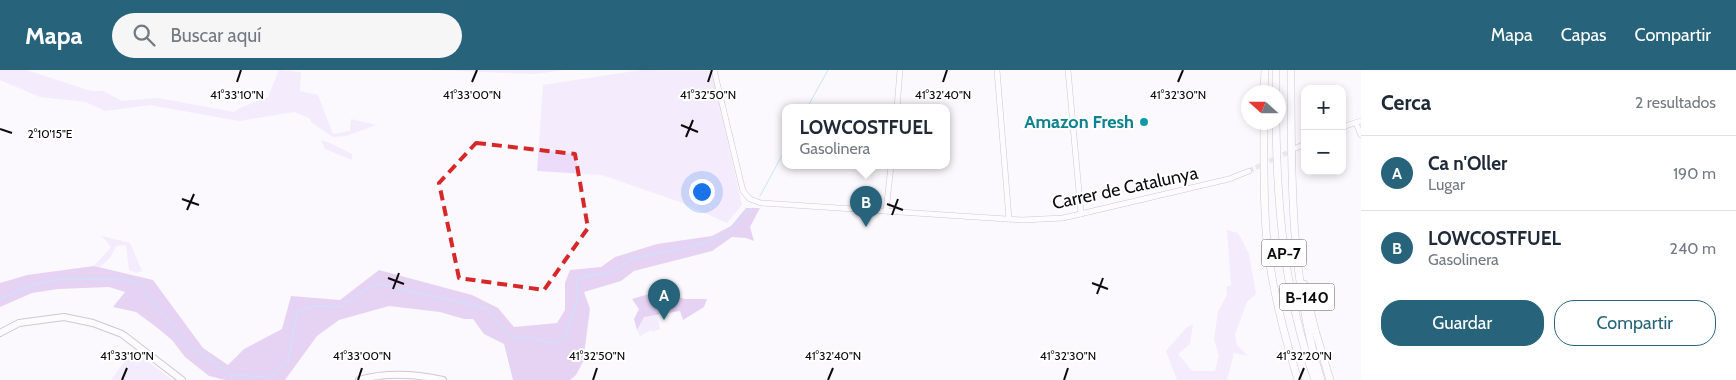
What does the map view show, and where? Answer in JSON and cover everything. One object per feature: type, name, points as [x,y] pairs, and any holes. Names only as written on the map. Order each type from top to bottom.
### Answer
[{"type":"highway","points":[[1264,85],[1265,70]]},
{"type":"highway","points":[[1276,70],[1276,85]]},
{"type":"highway","name":"B-140","points":[[1292,70],[1291,147],[1293,211],[1305,289],[1330,380]]},
{"type":"highway","name":"AP-7","points":[[1264,130],[1265,217],[1270,264],[1280,317],[1298,380]]},
{"type":"highway","name":"AP-7","points":[[1276,130],[1278,189],[1285,259],[1299,328],[1315,380]]},
{"type":"highway","points":[[1293,211],[1303,306],[1310,345],[1321,380]]},
{"type":"main road","points":[[0,333],[19,324],[64,317],[93,323],[122,334],[182,380]]},
{"type":"main road","points":[[359,380],[369,377],[400,374],[443,380]]},
{"type":"street","name":"Carrer de Catalunya","points":[[714,70],[743,191],[750,199],[761,203],[1009,220],[1064,218],[1229,179],[1250,170]]},
{"type":"street","points":[[897,104],[900,70]]},
{"type":"street","points":[[997,70],[1009,220]]},
{"type":"street","points":[[1068,70],[1081,214]]},
{"type":"street","points":[[1346,126],[1358,122],[1361,135]]},
{"type":"street","points":[[1296,148],[1301,146]]},
{"type":"street","points":[[886,211],[891,169]]},
{"type":"highlighted area","points":[[476,143],[575,154],[588,228],[544,290],[459,278],[439,183]]},
{"type":"shaded area","points":[[0,70],[26,70],[91,91],[103,91],[122,101],[158,98],[234,112],[268,97],[279,70],[301,72],[300,91],[318,95],[333,134],[350,131],[351,119],[376,125],[346,136],[333,137],[312,123],[309,118],[294,112],[239,121],[150,105],[105,111],[86,102],[40,97],[0,80]]},
{"type":"shaded area","points":[[436,70],[564,70],[534,74]]},
{"type":"shaded area","points":[[641,70],[712,71],[742,205],[727,223],[680,202],[602,175],[537,171],[543,85]]},
{"type":"shaded area","points":[[321,140],[352,154],[352,160],[325,149]]},
{"type":"shaded area","points":[[746,208],[760,208],[750,227],[754,241],[746,238],[732,237],[712,251],[634,271],[621,281],[584,292],[590,309],[583,362],[576,375],[570,380],[513,380],[504,344],[484,334],[473,319],[464,319],[440,312],[389,306],[339,320],[317,336],[285,380],[225,380],[209,376],[185,357],[172,340],[136,312],[113,307],[125,292],[109,287],[58,289],[32,293],[0,307],[0,283],[27,275],[94,266],[153,280],[203,348],[228,365],[244,349],[282,329],[291,296],[340,300],[379,270],[472,295],[498,308],[514,327],[557,323],[565,310],[565,283],[570,270],[601,267],[615,257],[657,244],[712,236],[731,226]]},
{"type":"shaded area","points":[[1227,230],[1238,233],[1249,254],[1256,294],[1247,302],[1235,334],[1237,345],[1248,356],[1234,353],[1227,380],[1177,380],[1166,351],[1186,328],[1193,324],[1190,344],[1178,354],[1192,371],[1215,371],[1219,356],[1214,339],[1218,312],[1227,295],[1226,287],[1231,285]]},
{"type":"shaded area","points":[[102,236],[130,243],[142,271],[136,273],[129,270],[126,245],[116,246],[110,258],[100,267],[94,266],[111,247]]},
{"type":"shaded area","points":[[659,291],[685,299],[707,299],[704,307],[683,320],[680,311],[644,317],[637,330],[634,319],[639,309],[632,299]]},
{"type":"shaded area","points":[[657,315],[660,329],[652,332],[651,330],[640,336],[637,330],[643,317]]},
{"type":"shaded area","points":[[133,350],[172,380],[111,380]]},
{"type":"waterway","points":[[809,104],[828,70]]},
{"type":"waterway","points":[[760,196],[782,155]]},
{"type":"waterway","points":[[0,299],[35,284],[62,279],[127,280],[138,283],[187,344],[231,375],[268,377],[288,362],[297,312],[313,306],[340,307],[368,288],[378,284],[486,308],[509,335],[517,339],[529,336],[540,341],[555,343],[564,339],[578,298],[577,280],[581,277],[612,272],[631,259],[688,247],[726,235],[752,208]]},
{"type":"tunnel","points":[[1249,171],[1293,150]]},
{"type":"place","name":"Amazon Fresh","points":[[1144,122]]},
{"type":"place","name":"LOWCOSTFUEL","points":[[866,227]]},
{"type":"place","name":"Ca n'Oller","points":[[664,320]]}]
